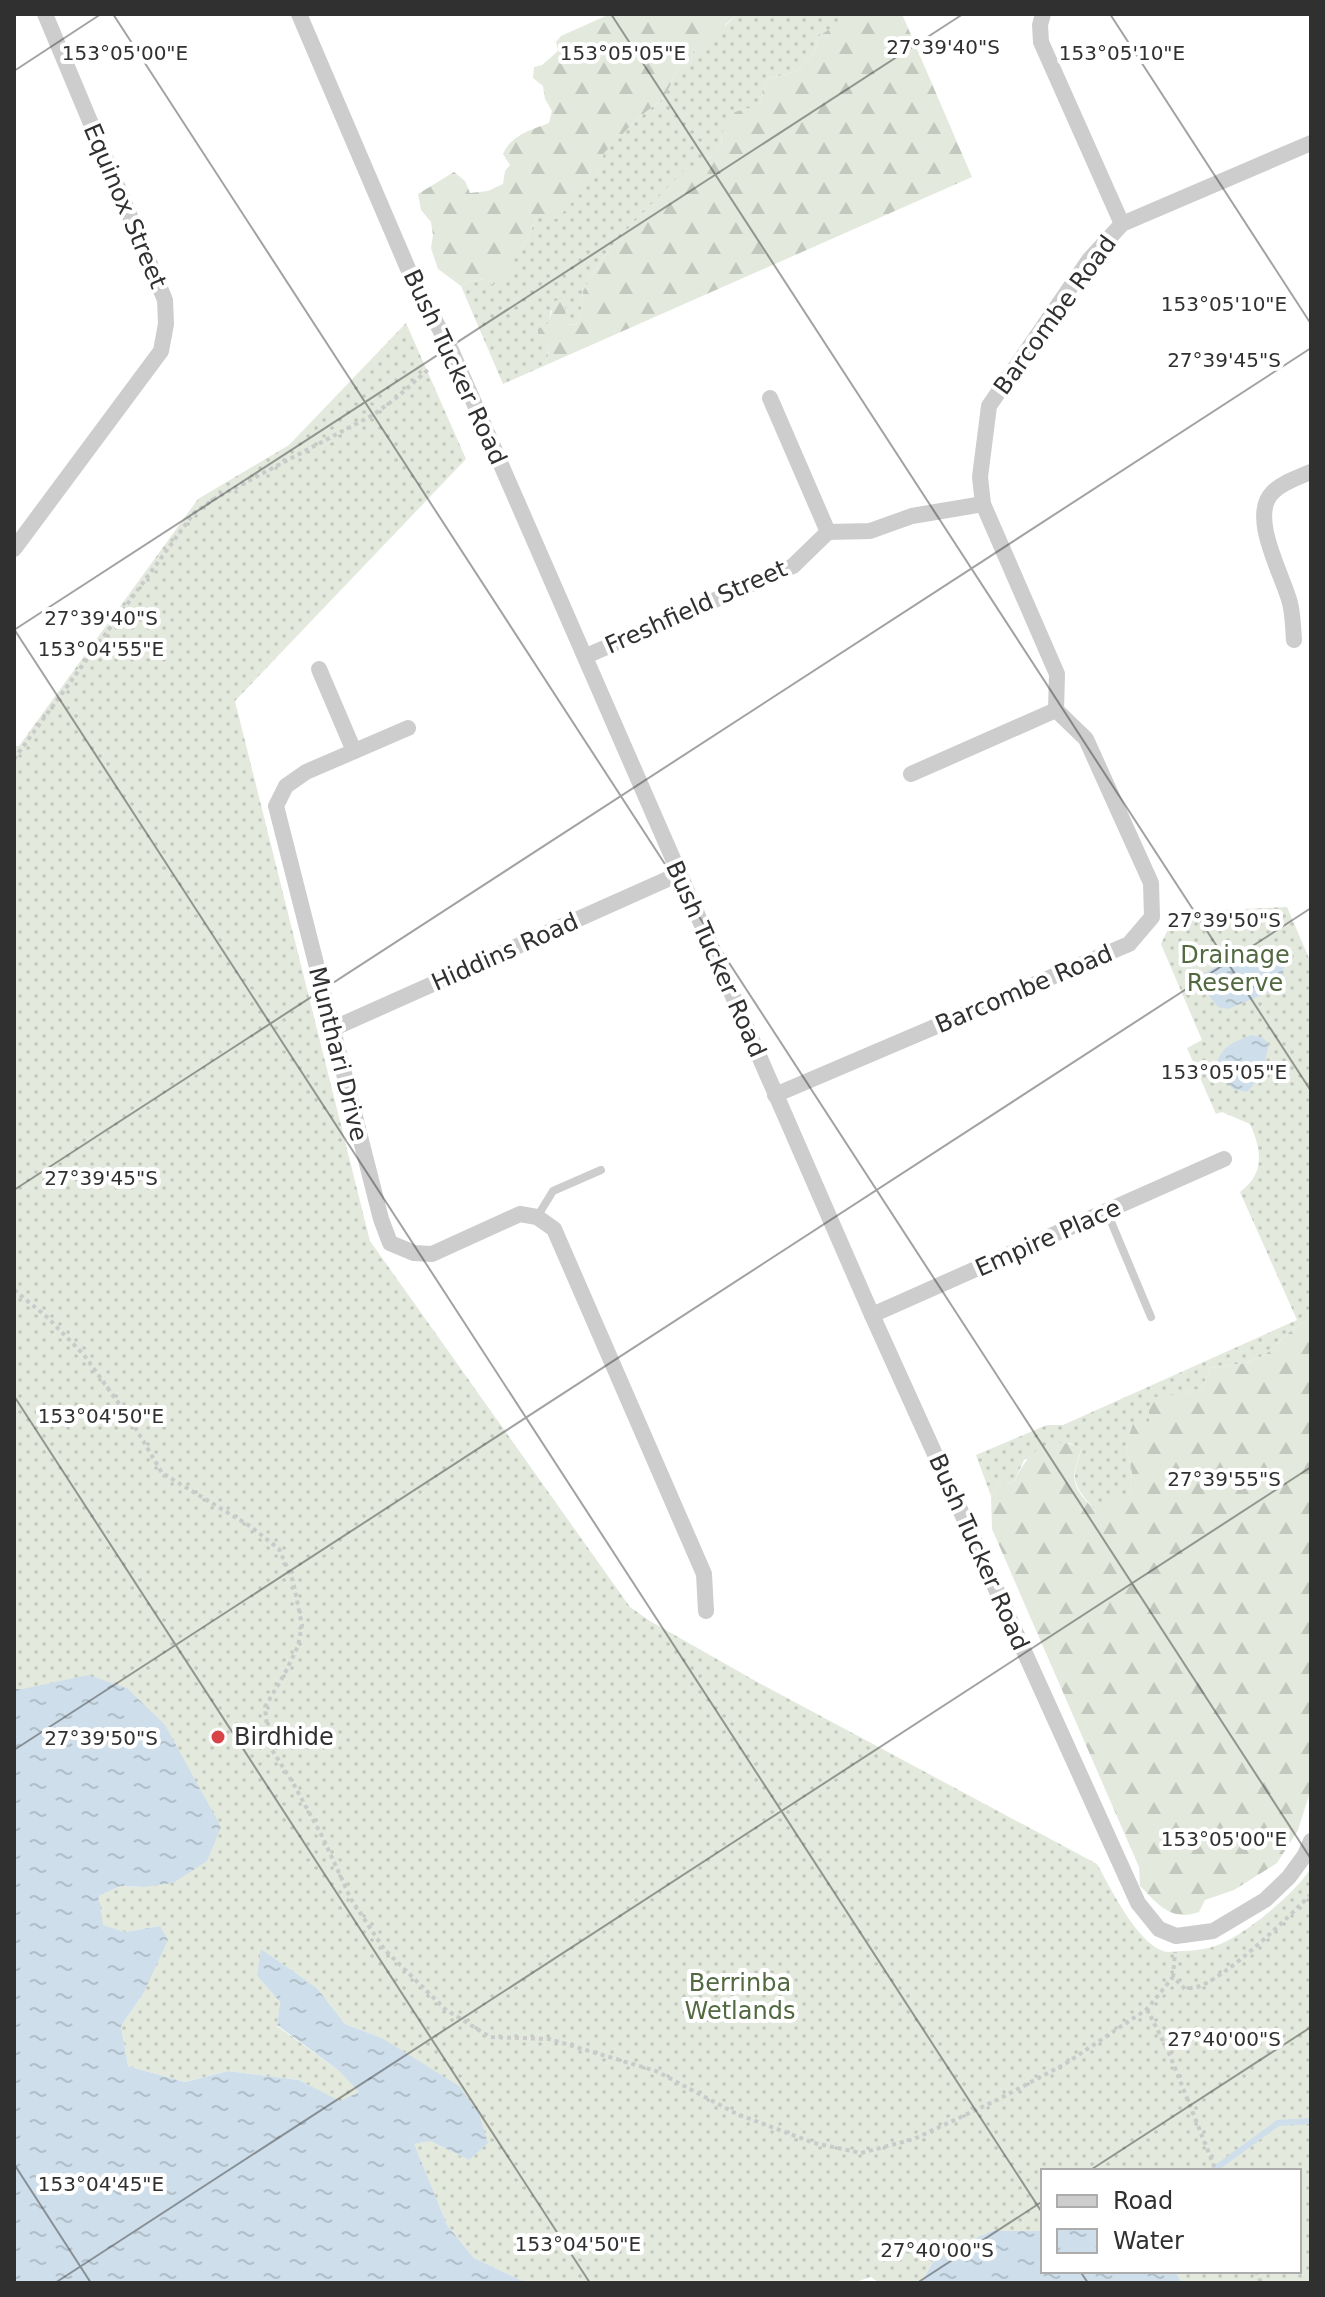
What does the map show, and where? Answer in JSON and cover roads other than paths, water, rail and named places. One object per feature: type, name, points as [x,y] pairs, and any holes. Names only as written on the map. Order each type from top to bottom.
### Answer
[{"type":"street","name":"Equinox Street","points":[[14,549],[161,351],[166,324],[165,300],[45,14]]},
{"type":"street","name":"Bush Tucker Road","points":[[299,14],[412,278],[451,350],[586,656],[872,1315],[1138,1903],[1159,1929],[1176,1936],[1213,1931],[1265,1900],[1289,1877],[1311,1841]]},
{"type":"street","points":[[1043,14],[1041,42],[1122,224]]},
{"type":"street","name":"Barcombe Road","points":[[775,1095],[1129,944],[1152,917],[1151,883],[1086,739],[1056,710],[1057,674],[983,504],[980,477],[989,406],[1089,260],[1122,224],[1311,143]]},
{"type":"street","points":[[770,398],[828,532],[870,531],[912,516],[983,504]]},
{"type":"street","points":[[1294,640],[1291,605],[1262,512],[1271,493],[1311,472]]},
{"type":"street","name":"Freshfield Street","points":[[586,656],[793,566],[828,532]]},
{"type":"street","points":[[319,669],[354,751]]},
{"type":"street","points":[[911,774],[1056,710]]},
{"type":"street","name":"Munthari Drive","points":[[408,728],[306,772],[286,786],[276,806],[381,1219],[390,1243],[414,1253],[432,1254],[520,1214],[537,1217]]},
{"type":"street","name":"Hiddins Road","points":[[332,1029],[679,874]]},
{"type":"street","name":"Empire Place","points":[[872,1315],[1224,1159]]},
{"type":"street","points":[[537,1217],[554,1229],[704,1574],[706,1611]]},
{"type":"lane","points":[[537,1217],[553,1191],[601,1170]]},
{"type":"lane","points":[[1107,1212],[1151,1317]]},
{"type":"water","points":[[1243,952],[1278,956],[1283,964],[1284,981],[1276,989],[1228,1009],[1218,1007],[1197,977]]},
{"type":"water","points":[[1252,1035],[1263,1038],[1269,1044],[1261,1077],[1247,1092],[1233,1089],[1215,1067],[1225,1049]]},
{"type":"water","points":[[88,1675],[127,1688],[165,1725],[221,1827],[207,1861],[173,1883],[120,1886],[99,1896],[103,1925],[125,1932],[160,1926],[168,1940],[143,1994],[121,2026],[128,2066],[185,2082],[228,2071],[299,2080],[340,2101],[359,2092],[338,2070],[277,2025],[280,2002],[257,1976],[261,1949],[317,1988],[345,2024],[382,2038],[459,2086],[479,2114],[488,2143],[469,2160],[430,2141],[414,2144],[447,2225],[474,2258],[527,2283],[14,2283],[14,1689]]},
{"type":"water","points":[[992,2231],[1041,2231],[1041,2273],[1176,2273],[1182,2283],[921,2283],[937,2255]]},
{"type":"waterway","points":[[1215,2169],[1278,2123],[1311,2121]]},
{"type":"place","name":"Birdhide","points":[[218,1737]]},
{"type":"park label","name":"Drainage Reserve","points":[[1235,969]]},
{"type":"park label","name":"Berrinba Wetlands","points":[[740,1997]]}]
